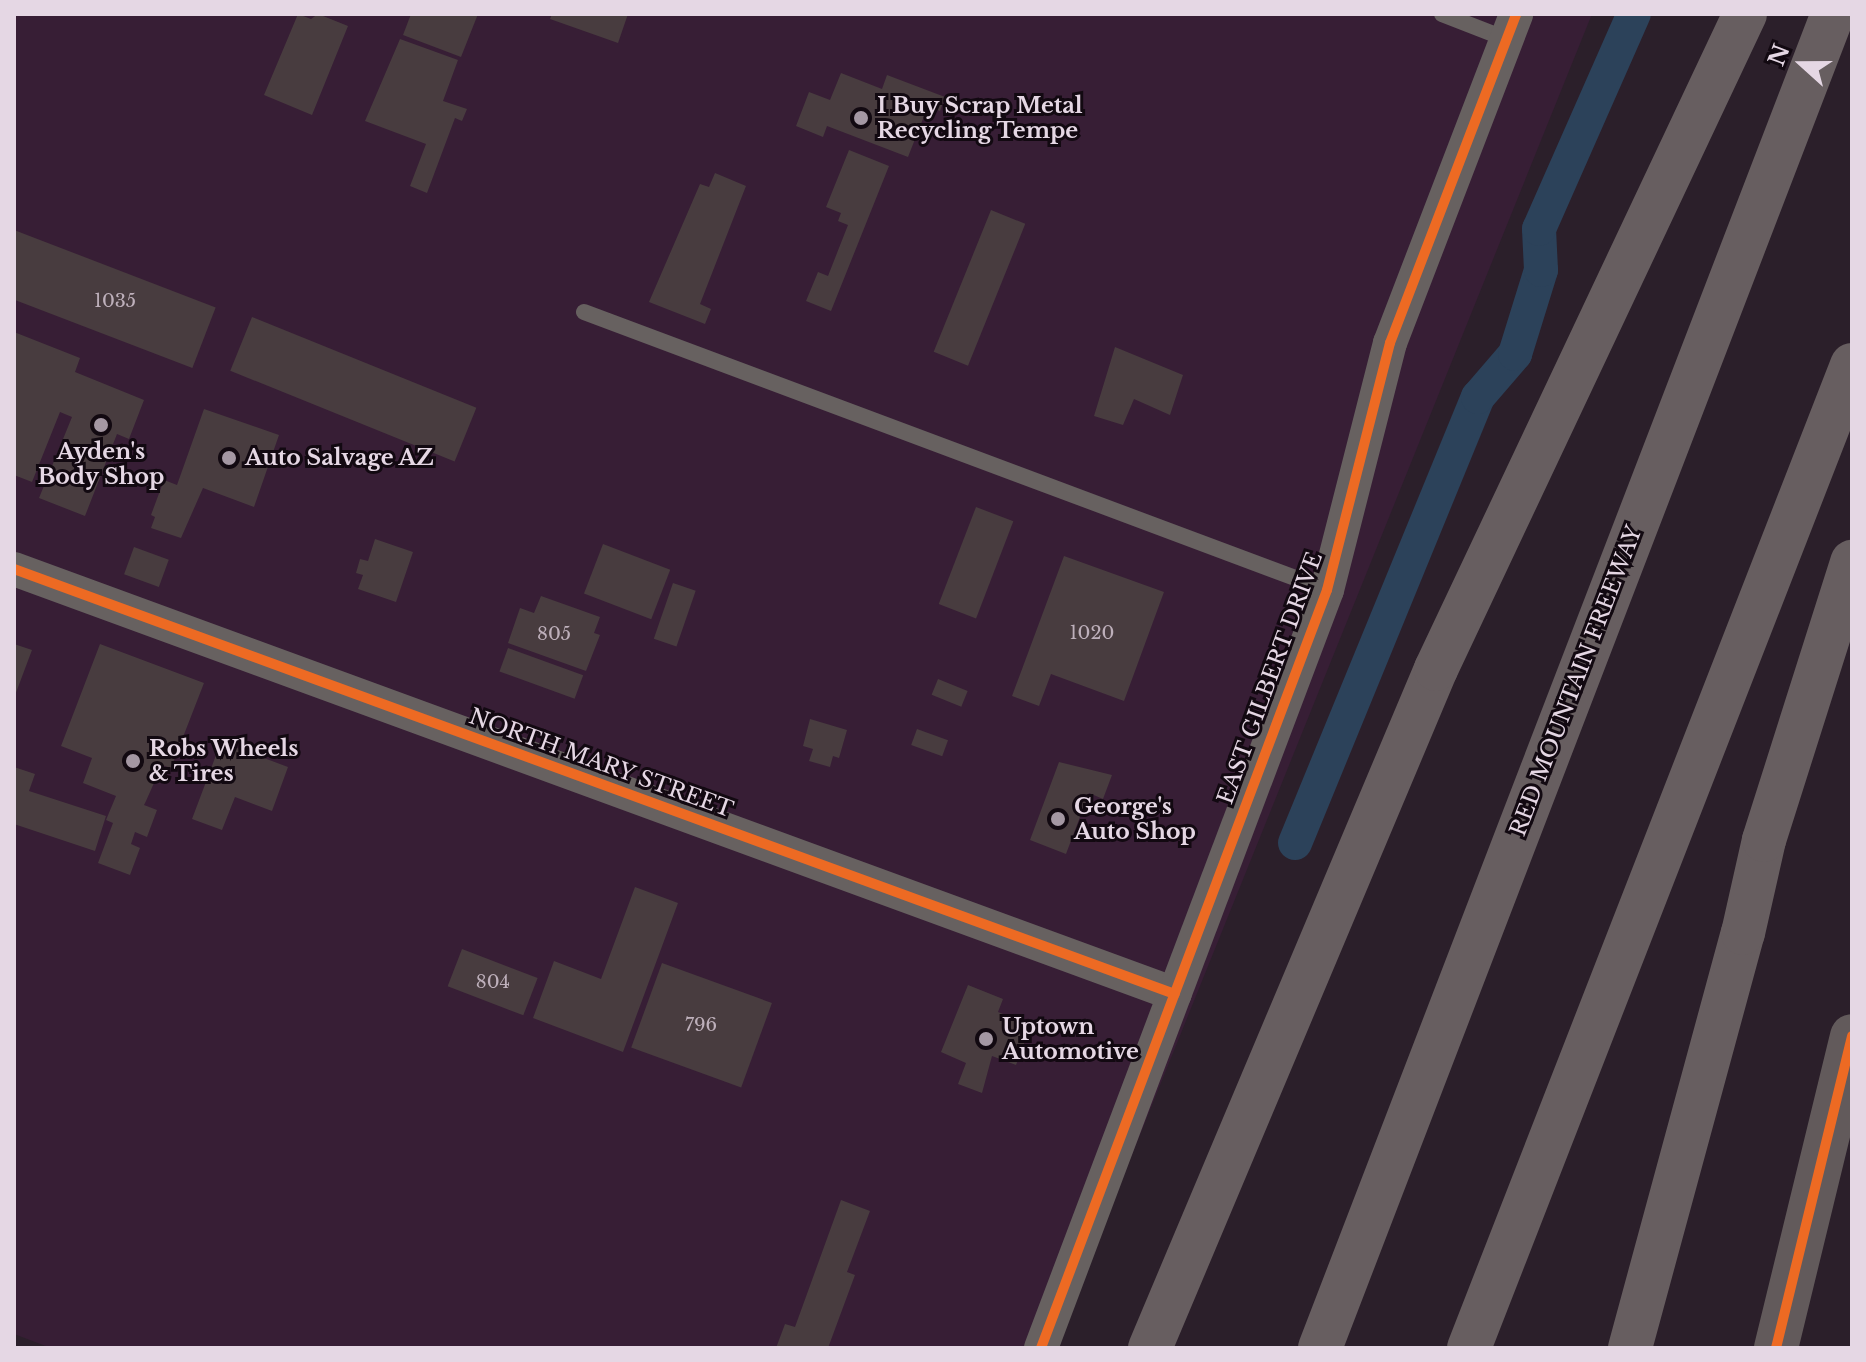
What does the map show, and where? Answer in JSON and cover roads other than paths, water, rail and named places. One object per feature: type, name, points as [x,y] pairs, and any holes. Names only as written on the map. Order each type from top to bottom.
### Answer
[{"type":"highway","points":[[1150,1348],[1436,669],[1745,14]]},
{"type":"highway","name":"RED MOUNTAIN FREEWAY","points":[[1320,1348],[1833,14]]},
{"type":"highway","points":[[1469,1348],[1852,365]]},
{"type":"highway","points":[[1630,1348],[1743,933],[1764,840],[1852,562]]},
{"type":"street","name":"EAST GILBERT DRIVE","points":[[1041,1348],[1327,590],[1390,343],[1511,26]]},
{"type":"street","name":"NORTH MARY STREET","points":[[14,569],[1175,994]]},
{"type":"street","points":[[1776,1348],[1852,1036]]},
{"type":"lane","points":[[1442,14],[1511,26]]},
{"type":"lane","points":[[584,312],[1327,590]]},
{"type":"waterway","points":[[1295,843],[1478,397],[1515,354],[1541,270],[1539,229],[1634,14]]},
{"type":"place","name":"I Buy Scrap Metal Recycling Tempe","points":[[861,118]]},
{"type":"place","name":"Ayden's Body Shop","points":[[101,425]]},
{"type":"place","name":"Auto Salvage AZ","points":[[229,458]]},
{"type":"place","name":"Robs Wheels & Tires","points":[[133,761]]},
{"type":"place","name":"George's Auto Shop","points":[[1058,819]]},
{"type":"place","name":"Uptown Automotive","points":[[986,1039]]}]
